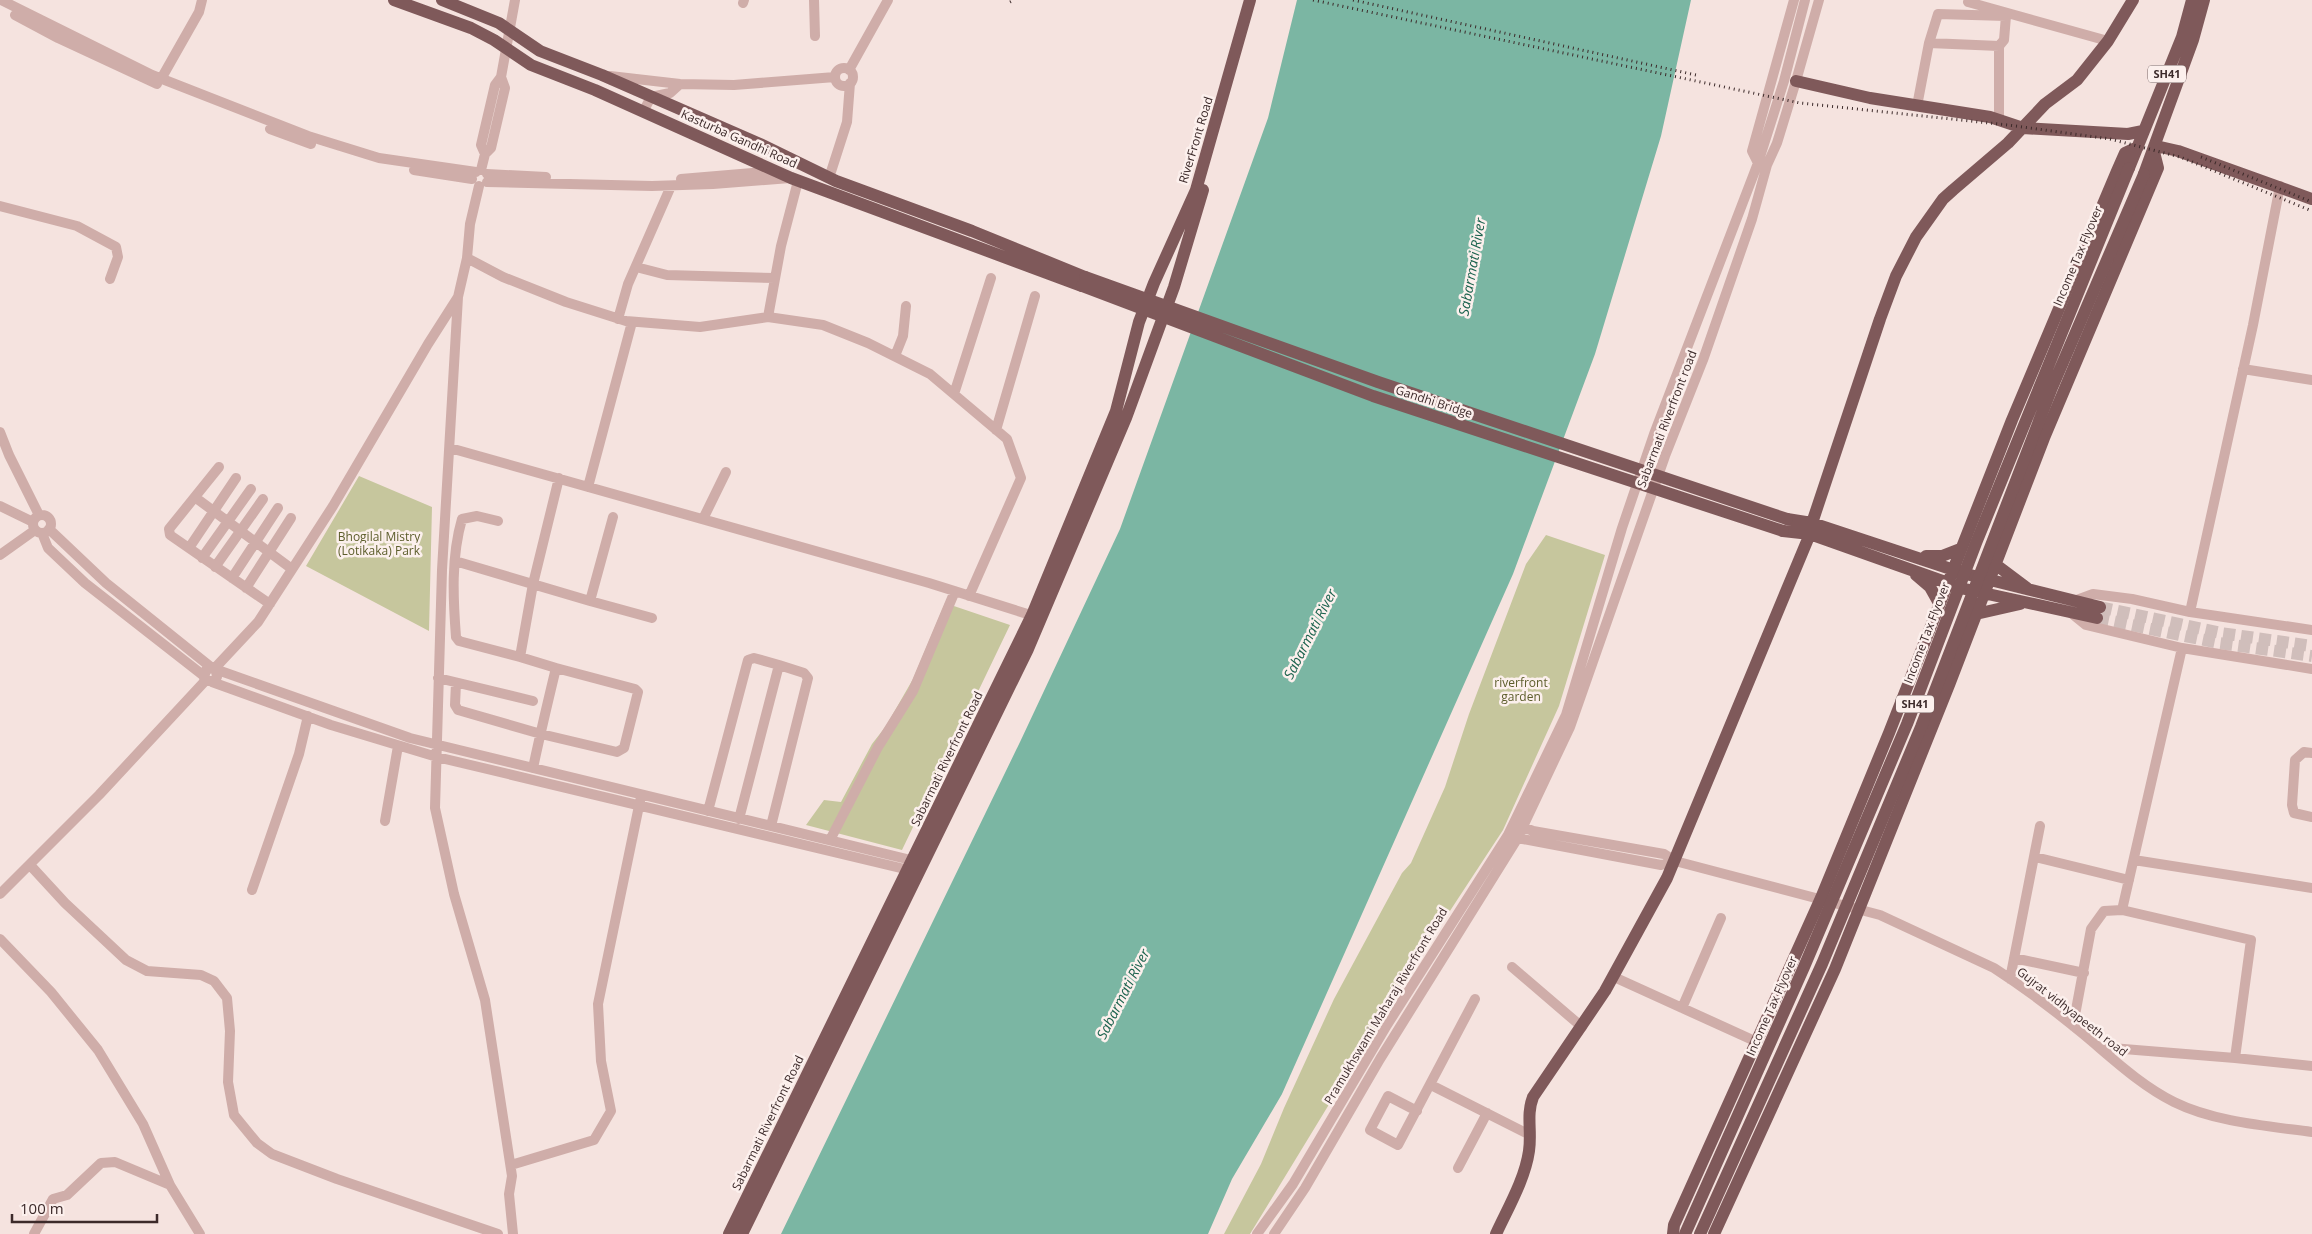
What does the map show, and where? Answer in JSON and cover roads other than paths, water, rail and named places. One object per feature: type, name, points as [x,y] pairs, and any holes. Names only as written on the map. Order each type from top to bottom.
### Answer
[{"type":"main road","name":"Kasturba Gandhi Road","points":[[394,0],[471,28],[506,48],[531,66],[643,112],[794,179],[1083,281]]},
{"type":"main road","name":"Kasturba Gandhi Road","points":[[442,0],[478,13],[510,30],[540,51],[602,75],[760,144],[829,178],[972,230],[1083,281]]},
{"type":"main road","name":"RiverFront Road","points":[[1154,283],[1196,190],[1250,0]]},
{"type":"main road","name":"RiverFront Road","points":[[1158,331],[1174,287],[1257,0]]},
{"type":"main road","points":[[1496,1234],[1522,1178],[1529,1150],[1528,1109],[1533,1097],[1614,977],[1675,860],[1811,529],[1880,319],[1896,276],[1916,237],[1943,199],[1970,174],[2008,144],[2045,104],[2077,80],[2108,41],[2134,0]]},
{"type":"main road","name":"SH41","points":[[2138,148],[2143,131],[2182,37],[2192,0]]},
{"type":"main road","points":[[1700,1234],[1822,964],[1922,727],[2025,456],[2154,149],[2193,40],[2204,0]]},
{"type":"main road","points":[[1796,81],[1870,98],[1999,120],[2024,128],[2128,134],[2143,131]]},
{"type":"main road","points":[[1673,1234],[1674,1225],[1821,898],[1889,734],[2008,429],[2125,153],[2138,148]]},
{"type":"main road","name":"Income Tax Flyover","points":[[1685,1234],[1804,967],[1907,724],[1979,534],[2138,148]]},
{"type":"main road","points":[[2154,149],[2178,151],[2312,199]]},
{"type":"main road","points":[[1714,1234],[1835,969],[1860,908],[2044,438],[2158,168],[2154,149]]},
{"type":"main road","name":"Gandhi Bridge","points":[[1083,281],[1785,525],[1811,529]]},
{"type":"main road","name":"Sabarmati Riverfront Road","points":[[1037,616],[1116,411],[1139,322],[1154,283]]},
{"type":"main road","name":"Sabarmati Riverfront Road","points":[[742,1234],[1037,616],[1126,418],[1158,331]]},
{"type":"main road","points":[[1811,529],[1909,554],[1989,580],[2030,597]]},
{"type":"main road","points":[[1811,529],[1906,568],[1965,589],[1984,594],[2030,597],[2098,612]]},
{"type":"main road","points":[[1909,554],[1935,556],[1960,548]]},
{"type":"main road","points":[[1995,564],[2030,597]]},
{"type":"main road","points":[[1906,568],[1927,584],[1934,592],[1939,603]]},
{"type":"main road","points":[[1976,614],[2030,597]]},
{"type":"main road","name":"Sabarmati Riverfront Road","points":[[729,1234],[916,867]]},
{"type":"street","points":[[1,0],[162,79],[299,133],[380,158],[480,177],[652,181],[775,171]]},
{"type":"street","points":[[162,79],[199,12],[202,0]]},
{"type":"street","points":[[513,1234],[509,1194],[512,1176],[511,1165],[485,1000],[454,894],[435,808],[442,570],[458,297],[467,258],[470,224],[485,154],[492,148],[505,88],[501,77],[515,0]]},
{"type":"street","points":[[814,0],[815,36]]},
{"type":"street","points":[[849,70],[888,0]]},
{"type":"street","points":[[1758,163],[1752,151],[1794,0]]},
{"type":"street","name":"Sabarmati Riverfront road","points":[[1518,826],[1532,789],[1566,715],[1622,528],[1654,434],[1758,163],[1784,81],[1805,0]]},
{"type":"street","name":"Sabarmati Riverfront road","points":[[1513,837],[1570,727],[1665,456],[1710,341],[1796,81],[1819,0]]},
{"type":"street","points":[[1967,1],[2108,41]]},
{"type":"street","points":[[0,7],[143,79],[295,139],[378,164],[480,177],[671,186],[794,179],[768,318]]},
{"type":"street","points":[[1916,106],[1938,14],[2006,16],[2004,40],[1999,46],[1999,120]]},
{"type":"street","points":[[1930,43],[1999,46]]},
{"type":"street","points":[[829,178],[847,122],[850,83],[853,78],[849,70],[844,68],[839,70],[835,77]]},
{"type":"street","points":[[602,75],[680,84],[734,85],[835,77]]},
{"type":"street","points":[[835,77],[837,82],[842,85],[850,83]]},
{"type":"street","points":[[643,112],[651,97],[670,93],[680,84]]},
{"type":"street","points":[[618,319],[628,284],[671,186]]},
{"type":"street","points":[[2190,612],[2243,369],[2280,186]]},
{"type":"street","points":[[0,206],[77,226],[116,247],[118,257],[110,279]]},
{"type":"street","points":[[467,258],[503,277],[566,302],[618,319],[632,322],[700,326],[768,318],[823,325],[895,356],[930,374],[1007,440],[1021,478],[969,596]]},
{"type":"street","points":[[636,267],[667,275],[775,278]]},
{"type":"street","points":[[954,394],[991,278]]},
{"type":"street","points":[[996,430],[1035,296]]},
{"type":"street","points":[[214,670],[258,622],[270,604],[333,506],[428,344],[458,297]]},
{"type":"street","points":[[895,356],[903,336],[906,306]]},
{"type":"street","points":[[588,486],[632,322]]},
{"type":"street","points":[[2243,369],[2312,380]]},
{"type":"street","points":[[0,432],[48,548],[85,583],[207,679],[308,716],[437,757],[638,807],[916,867]]},
{"type":"street","points":[[450,448],[1037,616]]},
{"type":"street","points":[[219,468],[169,530],[170,535],[270,604]]},
{"type":"street","points":[[703,519],[726,472]]},
{"type":"street","points":[[189,548],[236,478]]},
{"type":"street","points":[[520,657],[534,584],[559,478]]},
{"type":"street","points":[[202,558],[251,489]]},
{"type":"street","points":[[196,498],[292,569]]},
{"type":"street","points":[[215,567],[263,499]]},
{"type":"street","points":[[0,506],[40,526],[106,584],[214,670],[241,677],[410,738],[830,840],[916,867]]},
{"type":"street","points":[[232,578],[278,508]]},
{"type":"street","points":[[456,683],[455,704],[458,710],[541,734],[622,751],[639,697],[635,689],[459,641],[456,637],[453,594],[455,561],[462,519],[477,516],[498,521]]},
{"type":"street","points":[[590,601],[613,517]]},
{"type":"street","points":[[246,588],[291,518]]},
{"type":"street","points":[[0,555],[40,526]]},
{"type":"street","points":[[455,561],[652,618]]},
{"type":"street","points":[[830,840],[878,747],[913,691],[954,591]]},
{"type":"street","points":[[2312,630],[2190,612],[2132,599],[2092,594],[2072,606],[2086,625],[2182,648],[2312,669]]},
{"type":"street","points":[[2122,910],[2182,648]]},
{"type":"street","points":[[708,811],[748,660],[754,658],[804,673],[808,678],[771,826]]},
{"type":"street","points":[[739,819],[779,665]]},
{"type":"street","points":[[533,768],[556,668]]},
{"type":"street","points":[[0,894],[99,794],[207,679],[217,678],[214,670]]},
{"type":"street","points":[[438,678],[533,701]]},
{"type":"street","points":[[252,890],[299,754],[308,716]]},
{"type":"street","points":[[385,821],[398,746]]},
{"type":"street","points":[[2312,753],[2304,752],[2295,760],[2292,805],[2294,813],[2312,817]]},
{"type":"street","points":[[511,1165],[594,1140],[610,1111],[601,1061],[598,1004],[641,795]]},
{"type":"street","name":"Gujrat vidhyapeeth road","points":[[1518,826],[1664,854],[1675,860],[1860,908],[1896,922],[1994,968],[2073,1026],[2120,1067],[2173,1102],[2193,1110],[2254,1124],[2312,1132]]},
{"type":"street","points":[[2010,979],[2040,826]]},
{"type":"street","points":[[1274,1234],[1305,1188],[1385,1050],[1513,837],[1661,865],[1675,860]]},
{"type":"street","name":"Pramukhswami Maharaj Riverfront Road","points":[[1257,1234],[1293,1184],[1386,1025],[1513,837]]},
{"type":"street","points":[[2035,857],[2129,880]]},
{"type":"street","points":[[2134,860],[2312,888]]},
{"type":"street","points":[[30,865],[65,903],[126,960],[147,971],[201,975],[214,981],[227,998],[230,1031],[228,1082],[234,1115],[257,1143],[272,1154],[337,1179],[498,1234]]},
{"type":"street","points":[[2073,1026],[2091,928],[2104,912],[2122,910],[2251,940],[2235,1058]]},
{"type":"street","points":[[1682,1008],[1722,918]]},
{"type":"street","points":[[0,938],[50,992],[98,1050],[143,1124],[170,1186],[200,1234]]},
{"type":"street","points":[[2014,958],[2084,973]]},
{"type":"street","points":[[1512,967],[1582,1027]]},
{"type":"street","points":[[1614,977],[1756,1042]]},
{"type":"street","points":[[1417,1111],[1388,1096],[1370,1130],[1398,1145],[1417,1111],[1431,1085],[1476,999]]},
{"type":"street","points":[[2098,1047],[2312,1066]]},
{"type":"street","points":[[1431,1085],[1530,1134]]},
{"type":"street","points":[[1458,1168],[1487,1113]]},
{"type":"street","points":[[34,1234],[53,1199],[67,1195],[101,1163],[115,1162],[170,1186]]},
{"type":"water","name":"Sabarmati River","points":[[1297,0],[1691,0],[1661,136],[1595,354],[1513,574],[1282,1094],[1232,1179],[1208,1234],[781,1234],[1020,742],[1120,529],[1268,118]]},
{"type":"tunnel","points":[[2100,607],[2221,633],[2312,646]]},
{"type":"tunnel","points":[[2097,618],[2219,643],[2312,656]]},
{"type":"railway","points":[[1010,2],[1014,0]]},
{"type":"railway","points":[[1313,0],[1800,103],[2008,125],[2110,139],[2180,157],[2312,211]]},
{"type":"railway","points":[[1353,0],[1696,75]]},
{"type":"railway","points":[[2201,157],[2312,202]]},
{"type":"park label","name":"Bhogilal Mistry (Lotikaka) Park","points":[[379,544]]},
{"type":"park label","name":"riverfront garden","points":[[1521,690]]}]
